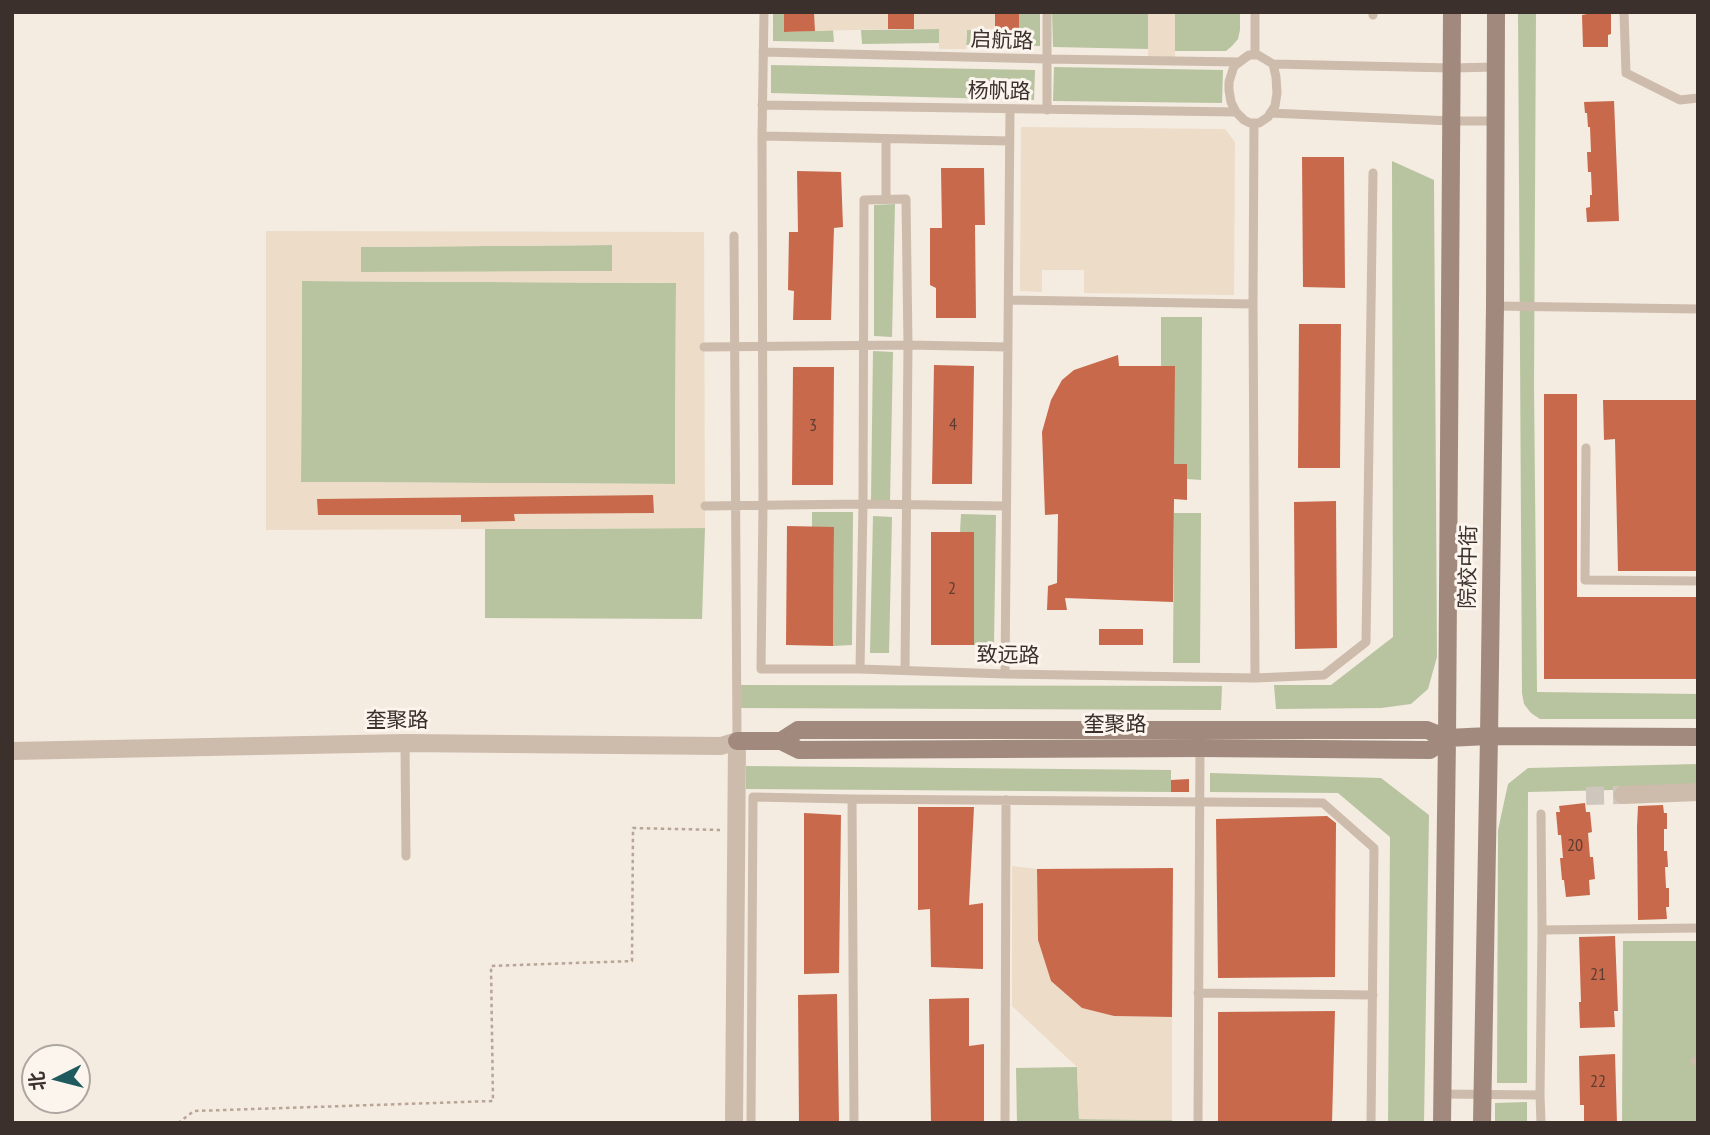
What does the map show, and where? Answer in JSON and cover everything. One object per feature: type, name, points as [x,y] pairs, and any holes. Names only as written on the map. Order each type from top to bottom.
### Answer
[{"type":"main road","name":"院校中街","points":[[1442,1123],[1452,12]]},
{"type":"main road","name":"院校中街","points":[[1482,1123],[1489,736],[1496,12]]},
{"type":"main road","name":"奎聚路","points":[[737,741],[781,740],[798,730],[1427,730],[1447,738],[1698,737]]},
{"type":"main road","name":"奎聚路","points":[[781,740],[799,750],[1430,750],[1447,738]]},
{"type":"street","name":"奎聚路","points":[[12,751],[405,743],[722,746],[737,741]]},
{"type":"street","points":[[734,1123],[737,741]]},
{"type":"street","points":[[1623,795],[1698,792]]},
{"type":"lane","points":[[763,505],[764,12]]},
{"type":"lane","points":[[1046,12],[1047,110]]},
{"type":"lane","points":[[1255,12],[1255,55]]},
{"type":"lane","points":[[1624,12],[1626,73],[1680,100],[1698,98]]},
{"type":"lane","name":"启航路","points":[[763,52],[1239,62]]},
{"type":"lane","points":[[1273,64],[1277,93],[1275,106],[1268,117],[1259,123],[1244,120],[1231,102],[1229,82],[1234,66],[1249,55],[1258,55],[1273,64],[1496,67]]},
{"type":"lane","name":"杨帆路","points":[[762,105],[1236,112]]},
{"type":"lane","points":[[1004,674],[1010,109]]},
{"type":"lane","points":[[1270,113],[1495,121]]},
{"type":"lane","points":[[1254,123],[1255,678]]},
{"type":"lane","points":[[762,136],[1010,141]]},
{"type":"lane","points":[[886,139],[886,199]]},
{"type":"lane","name":"致远路","points":[[763,505],[761,669],[1255,678],[1324,675],[1366,642],[1373,173]]},
{"type":"lane","points":[[860,669],[864,200],[886,199],[906,200],[908,345],[905,670]]},
{"type":"lane","points":[[734,236],[737,741]]},
{"type":"lane","points":[[1009,300],[1253,304]]},
{"type":"lane","points":[[1494,306],[1698,309]]},
{"type":"lane","points":[[704,347],[1008,347]]},
{"type":"lane","points":[[1586,448],[1585,580],[1698,581]]},
{"type":"lane","points":[[705,506],[1005,506]]},
{"type":"lane","points":[[405,743],[406,856]]},
{"type":"lane","points":[[1198,1123],[1200,748]]},
{"type":"lane","points":[[751,1123],[753,797],[1323,803],[1374,848],[1371,1123]]},
{"type":"lane","points":[[852,799],[854,1123]]},
{"type":"lane","points":[[1004,1123],[1006,800]]},
{"type":"lane","points":[[1541,814],[1541,1123]]},
{"type":"lane","points":[[1542,930],[1698,928]]},
{"type":"lane","points":[[1198,993],[1373,995]]},
{"type":"lane","points":[[1442,1094],[1541,1095]]},
{"type":"path","points":[[178,1123],[194,1111],[493,1101],[491,966],[632,961],[633,828],[737,830]]},
{"type":"green space","points":[[773,12],[784,12],[785,32],[833,30],[834,42],[773,41]]},
{"type":"green space","points":[[1019,12],[1040,12],[1040,46],[966,45],[967,30],[1019,31]]},
{"type":"green space","points":[[1052,12],[1148,12],[1148,49],[1053,47]]},
{"type":"green space","points":[[1240,12],[1238,39],[1226,51],[1175,51],[1175,13]]},
{"type":"green space","points":[[1518,12],[1536,12],[1534,385],[1537,692],[1698,694],[1698,719],[1540,719],[1524,704]]},
{"type":"green space","points":[[939,29],[939,43],[862,44],[861,30]]},
{"type":"green space","points":[[771,65],[1035,70],[1034,100],[771,93]]},
{"type":"green space","points":[[1054,67],[1223,70],[1222,103],[1053,101]]},
{"type":"green space","points":[[1392,161],[1434,180],[1437,657],[1428,689],[1411,704],[1381,708],[1276,709],[1274,685],[1331,685],[1393,637]]},
{"type":"green space","points":[[895,204],[892,337],[874,336],[874,205]]},
{"type":"green space","points":[[612,245],[612,271],[361,273],[361,247]]},
{"type":"green space","points":[[302,281],[676,283],[675,484],[301,482]]},
{"type":"green space","points":[[1161,317],[1202,317],[1201,480],[1187,479],[1187,464],[1174,464],[1161,366]]},
{"type":"green space","points":[[873,351],[893,352],[890,500],[871,500]]},
{"type":"green space","points":[[812,512],[853,512],[852,645],[833,646],[834,527],[812,527]]},
{"type":"green space","points":[[1174,513],[1201,513],[1200,663],[1173,663]]},
{"type":"green space","points":[[961,514],[996,515],[994,645],[974,645],[974,532],[960,532]]},
{"type":"green space","points":[[873,516],[892,517],[889,653],[870,653]]},
{"type":"green space","points":[[705,528],[702,619],[485,618],[485,529]]},
{"type":"green space","points":[[740,685],[1222,686],[1221,710],[741,708]]},
{"type":"green space","points":[[1698,764],[1698,788],[1528,792],[1527,1083],[1497,1083],[1498,830],[1508,784],[1528,768]]},
{"type":"green space","points":[[746,766],[1171,770],[1171,792],[746,789]]},
{"type":"green space","points":[[1210,773],[1381,778],[1429,815],[1424,1123],[1388,1123],[1390,837],[1338,793],[1210,792]]},
{"type":"green space","points":[[1623,941],[1698,941],[1698,1123],[1622,1123]]},
{"type":"green space","points":[[1077,1067],[1079,1119],[1172,1120],[1173,1123],[1017,1123],[1016,1068]]},
{"type":"green space","points":[[1527,1102],[1527,1123],[1495,1123],[1495,1103]]},
{"type":"shaded area","points":[[814,12],[888,12],[888,29],[815,31]]},
{"type":"shaded area","points":[[914,12],[995,12],[995,30],[967,30],[966,49],[939,49],[939,29],[914,29]]},
{"type":"shaded area","points":[[1123,12],[1207,12],[1175,13],[1175,61],[1148,61],[1148,13]]},
{"type":"shaded area","points":[[1021,127],[1225,129],[1235,142],[1234,295],[1084,293],[1084,270],[1042,270],[1042,292],[1020,291]]},
{"type":"shaded area","points":[[266,231],[704,232],[705,528],[266,530]],"holes":[[[612,245],[612,271],[361,272],[361,247]],[[302,281],[676,283],[675,484],[301,482]],[[653,496],[653,513],[514,514],[461,522],[461,515],[317,499]]]},
{"type":"shaded area","points":[[1012,866],[1037,869],[1038,940],[1051,981],[1082,1008],[1114,1016],[1172,1017],[1172,1120],[1079,1119],[1077,1067],[1012,1006]]},
{"type":"building","points":[[784,12],[814,12],[815,31],[784,32]]},
{"type":"building","points":[[888,12],[914,12],[914,29],[888,29]]},
{"type":"building","points":[[995,12],[1019,12],[1019,31],[995,30]]},
{"type":"building","points":[[1587,12],[1611,12],[1608,47],[1583,47],[1582,15]]},
{"type":"building","points":[[1614,101],[1619,221],[1587,222],[1586,208],[1590,207],[1592,195],[1587,152],[1591,152],[1590,127],[1584,102]]},
{"type":"building","points":[[1302,157],[1344,157],[1345,288],[1303,287]]},
{"type":"building","points":[[941,168],[984,168],[985,225],[975,225],[976,318],[936,318],[936,288],[930,285],[930,228],[942,228]]},
{"type":"building","points":[[797,171],[841,172],[843,227],[834,228],[831,320],[793,320],[794,291],[788,290],[789,232],[798,232]]},
{"type":"building","points":[[1299,324],[1341,324],[1340,468],[1298,468]]},
{"type":"building","points":[[1118,355],[1119,366],[1175,366],[1174,464],[1187,464],[1187,500],[1174,499],[1173,602],[1065,598],[1067,610],[1047,610],[1048,586],[1057,583],[1058,514],[1045,515],[1042,432],[1051,400],[1062,380],[1074,370]]},
{"type":"building","points":[[934,365],[974,366],[972,484],[932,484]]},
{"type":"building","points":[[793,367],[834,367],[833,485],[792,485]]},
{"type":"building","points":[[1544,394],[1577,394],[1577,597],[1698,597],[1698,679],[1544,679]]},
{"type":"building","points":[[1603,400],[1698,400],[1698,571],[1618,571],[1615,439],[1604,440]]},
{"type":"building","points":[[653,495],[654,513],[514,514],[515,521],[461,522],[461,515],[318,515],[317,499]]},
{"type":"building","points":[[1336,501],[1337,648],[1295,649],[1294,502]]},
{"type":"building","points":[[787,526],[834,527],[833,646],[786,645]]},
{"type":"building","points":[[931,532],[974,532],[974,645],[931,645]]},
{"type":"building","points":[[1099,629],[1143,629],[1143,645],[1099,645]]},
{"type":"building","points":[[1189,779],[1189,792],[1171,792],[1171,780]]},
{"type":"building","points":[[1585,803],[1586,812],[1590,812],[1592,832],[1588,833],[1595,879],[1589,880],[1590,895],[1566,897],[1560,858],[1563,858],[1561,835],[1558,835],[1556,812],[1560,812],[1559,806]]},
{"type":"building","points":[[1663,805],[1664,813],[1667,813],[1664,851],[1667,851],[1668,867],[1665,867],[1666,888],[1669,888],[1667,919],[1638,920],[1638,806]]},
{"type":"building","points":[[918,807],[974,807],[969,905],[983,903],[983,969],[931,967],[930,909],[918,910]]},
{"type":"building","points":[[804,813],[841,815],[839,973],[804,974]]},
{"type":"building","points":[[1327,816],[1336,823],[1335,977],[1218,978],[1216,819]]},
{"type":"building","points":[[1173,868],[1172,1017],[1114,1016],[1082,1008],[1051,981],[1038,940],[1037,869]]},
{"type":"building","points":[[1615,936],[1618,1011],[1614,1011],[1615,1027],[1580,1028],[1579,937]]},
{"type":"building","points":[[837,994],[839,1123],[799,1123],[798,995]]},
{"type":"building","points":[[969,998],[969,1046],[984,1044],[984,1123],[931,1123],[929,999]]},
{"type":"building","points":[[1335,1011],[1332,1123],[1218,1123],[1218,1012]]},
{"type":"building","points":[[1615,1054],[1617,1123],[1584,1123],[1584,1105],[1580,1105],[1579,1056]]},
{"type":"tunnel","points":[[1586,796],[1623,795]]}]
